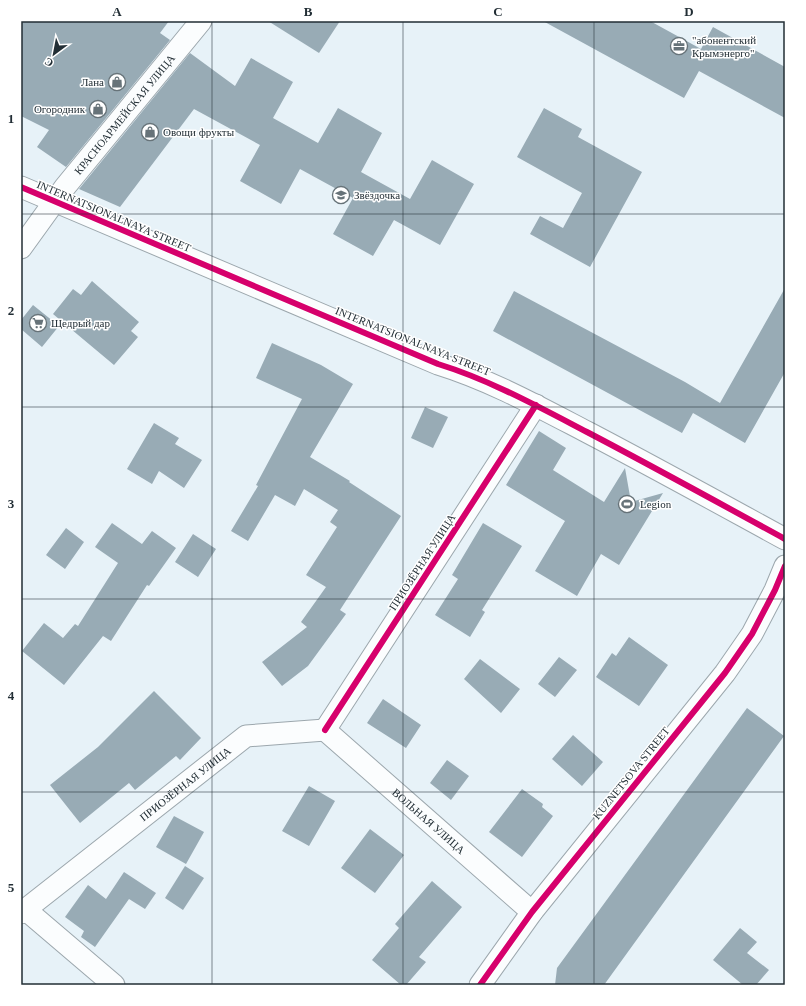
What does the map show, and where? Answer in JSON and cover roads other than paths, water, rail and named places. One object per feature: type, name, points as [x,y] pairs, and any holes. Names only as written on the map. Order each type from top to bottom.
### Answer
[{"type":"street","name":"КРАСНОАРМЕЙСКАЯ УЛИЦА","points":[[21,248],[65,187],[201,21]]},
{"type":"street","name":"INTERNATSIONALNAYA STREET","points":[[21,187],[438,364],[464,372],[536,405],[667,474],[785,539]]},
{"type":"street","name":"ПРИОЗЁРНАЯ УЛИЦА","points":[[24,911],[246,736],[325,730],[536,405]]},
{"type":"street","name":"KUZNETSOVA STREET","points":[[480,985],[532,912],[725,673],[752,634],[775,590],[785,566]]},
{"type":"street","name":"ВОЛЬНАЯ УЛИЦА","points":[[325,730],[532,912]]},
{"type":"street","points":[[24,911],[114,985]]},
{"type":"place","name":"\"абонентский Крымэнерго\"","points":[[679,46]]},
{"type":"place","name":"Лана","points":[[117,82]]},
{"type":"place","name":"Огородник","points":[[98,109]]},
{"type":"place","name":"Овощи фрукты","points":[[150,132]]},
{"type":"place","name":"Звёздочка","points":[[341,195]]},
{"type":"place","name":"Щедрый дар","points":[[38,323]]},
{"type":"place","name":"Legion","points":[[627,504]]}]
